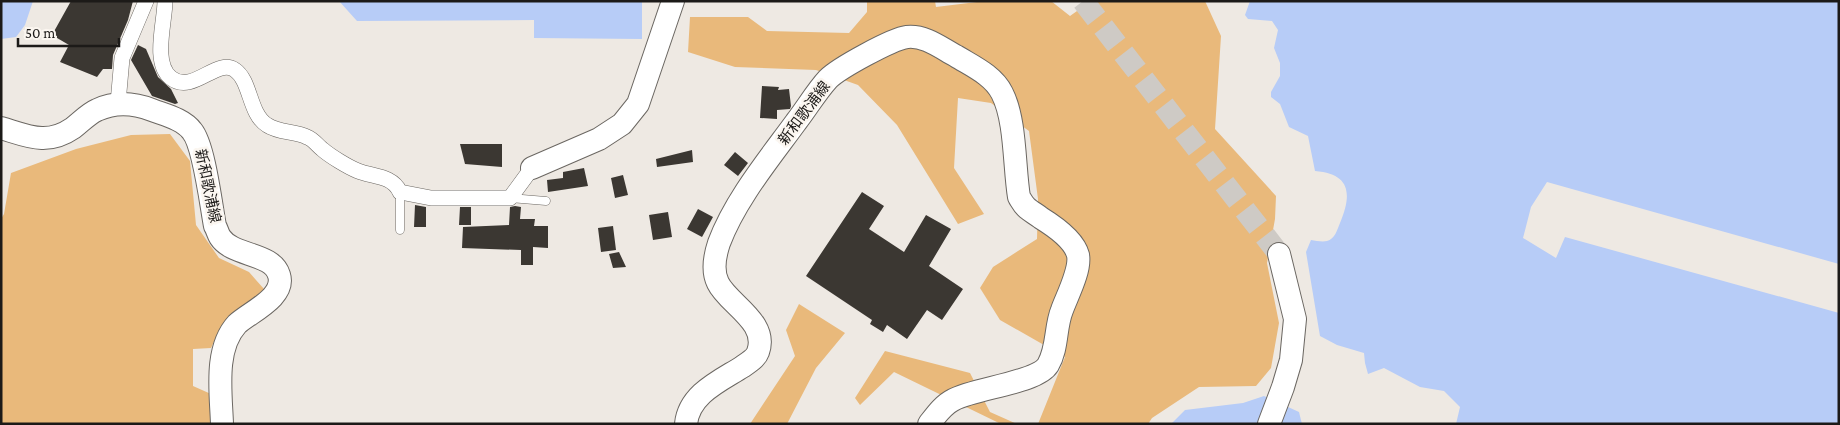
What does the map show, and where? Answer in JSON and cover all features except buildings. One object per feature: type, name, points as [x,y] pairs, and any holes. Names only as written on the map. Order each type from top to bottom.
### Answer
[{"type":"main road","points":[[532,168],[599,139],[622,124],[638,104],[674,1]]},
{"type":"main road","name":"新和歌浦線","points":[[686,424],[686,418],[695,400],[705,391],[750,362],[758,353],[760,342],[756,329],[750,318],[718,284],[716,275],[715,259],[729,219],[783,139],[829,78],[896,39],[910,37],[930,41],[988,75],[1002,92],[1011,126],[1020,197],[1026,208],[1053,226],[1073,245],[1078,256],[1077,271],[1060,314],[1048,366],[1039,374],[952,400],[939,411],[929,424]]},
{"type":"main road","name":"新和歌浦線","points":[[1,128],[40,139],[49,139],[58,137],[71,129],[96,110],[118,103],[139,105],[181,122],[192,131],[200,146],[215,226],[220,237],[233,248],[270,262],[280,276],[279,287],[270,300],[238,324],[228,337],[221,366],[222,424]]},
{"type":"main road","points":[[1269,424],[1283,388],[1291,360],[1295,319],[1279,254]]},
{"type":"street","points":[[118,103],[122,58],[146,1]]},
{"type":"street","points":[[166,1],[160,52],[162,66],[171,78],[184,83],[197,80],[222,67],[233,68],[240,74],[258,116],[267,125],[310,138],[323,150],[358,171],[378,175],[396,184],[400,192],[431,198],[510,198],[532,168]]},
{"type":"lane","points":[[400,192],[400,230]]},
{"type":"lane","points":[[510,198],[546,201]]},
{"type":"shaded area","points":[[867,1],[935,1],[936,7],[985,1],[1051,1],[1070,16],[1091,1],[1205,1],[1221,36],[1215,129],[1276,196],[1275,219],[1267,263],[1279,323],[1271,368],[1256,386],[1199,387],[1152,418],[1148,424],[1038,424],[1065,357],[1000,320],[980,288],[993,267],[1037,239],[1038,199],[1029,131],[991,103],[958,98],[954,168],[984,214],[958,224],[897,125],[858,85],[816,70],[735,67],[688,52],[690,17],[748,17],[767,31],[849,33],[867,12]]},
{"type":"shaded area","points":[[170,134],[190,161],[196,225],[219,258],[249,272],[264,289],[218,333],[211,348],[193,349],[193,386],[211,394],[211,424],[1,424],[1,219],[4,214],[11,173],[76,149],[131,135]]},
{"type":"shaded area","points":[[799,304],[845,333],[816,368],[787,424],[750,424],[795,356],[786,330]]},
{"type":"shaded area","points":[[885,351],[970,373],[990,412],[1017,424],[1001,424],[894,372],[860,405],[855,398]]},
{"type":"water","points":[[1,1],[33,1],[25,25],[16,37],[1,39]]},
{"type":"water","points":[[339,1],[642,1],[642,39],[534,38],[534,20],[357,21]]},
{"type":"water","points":[[1250,1],[1839,1],[1839,424],[1456,424],[1460,407],[1444,391],[1420,387],[1384,368],[1368,374],[1364,353],[1337,345],[1320,336],[1306,252],[1311,240],[1327,241],[1335,234],[1344,213],[1347,195],[1345,187],[1336,176],[1315,171],[1308,136],[1289,127],[1280,104],[1271,97],[1271,92],[1280,76],[1280,63],[1274,48],[1278,30],[1272,21],[1248,19],[1245,15]]},
{"type":"water","points":[[1264,396],[1299,412],[1302,424],[1171,424],[1185,410],[1243,403]]},
{"type":"pier","points":[[1547,182],[1839,264],[1839,313],[1565,237],[1556,258],[1523,238],[1531,207]]},
{"type":"tunnel","points":[[1083,1],[1279,254]]}]
